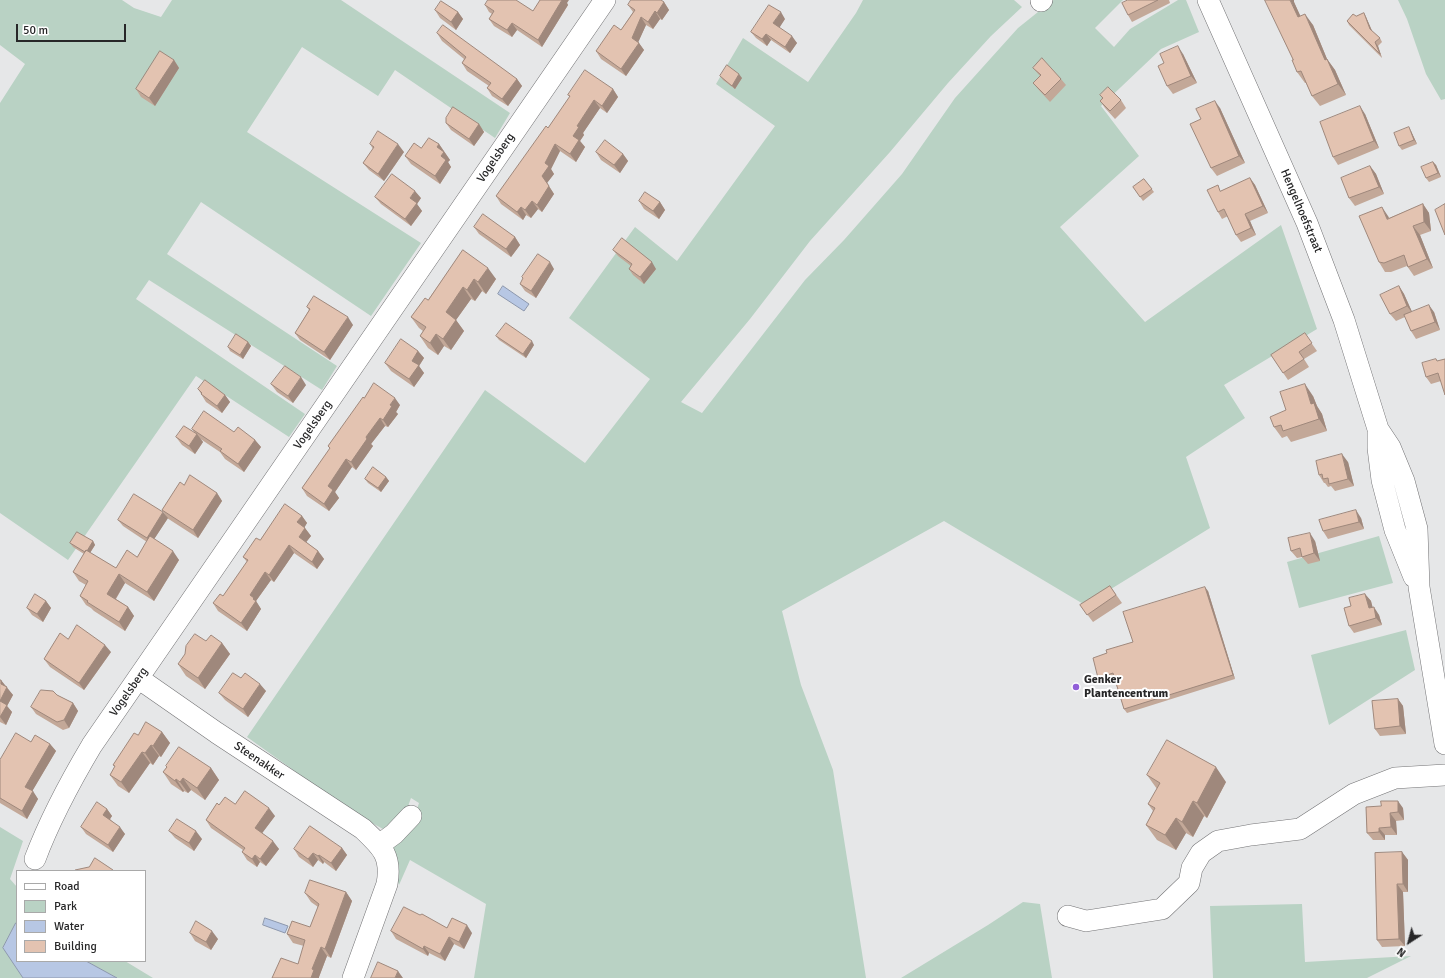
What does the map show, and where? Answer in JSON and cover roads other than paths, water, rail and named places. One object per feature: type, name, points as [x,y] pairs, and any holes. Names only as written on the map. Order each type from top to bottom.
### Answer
[{"type":"street","name":"Vogelsberg","points":[[35,859],[45,830],[92,745],[605,0]]},
{"type":"street","name":"Hengelhoefstraat","points":[[1208,0],[1307,223],[1344,320],[1378,429],[1378,448],[1382,480],[1391,516],[1395,530],[1419,587],[1445,744]]},
{"type":"street","name":"Steenakker","points":[[138,678],[217,733],[362,829],[379,845],[388,861],[389,872],[387,884],[353,978]]},
{"type":"street","points":[[1068,916],[1086,921],[1162,909],[1189,883],[1192,868],[1201,853],[1218,841],[1300,829],[1354,794],[1395,778],[1445,775]]},
{"type":"street","points":[[379,845],[394,834],[411,816]]},
{"type":"water","points":[[503,286],[529,304],[524,311],[498,294]]},
{"type":"water","points":[[265,918],[288,926],[285,933],[263,925]]},
{"type":"water","points":[[16,923],[16,962],[88,962],[117,978],[23,978],[3,948]]},
{"type":"place","name":"Genker Plantencentrum","points":[[1076,687]]}]
